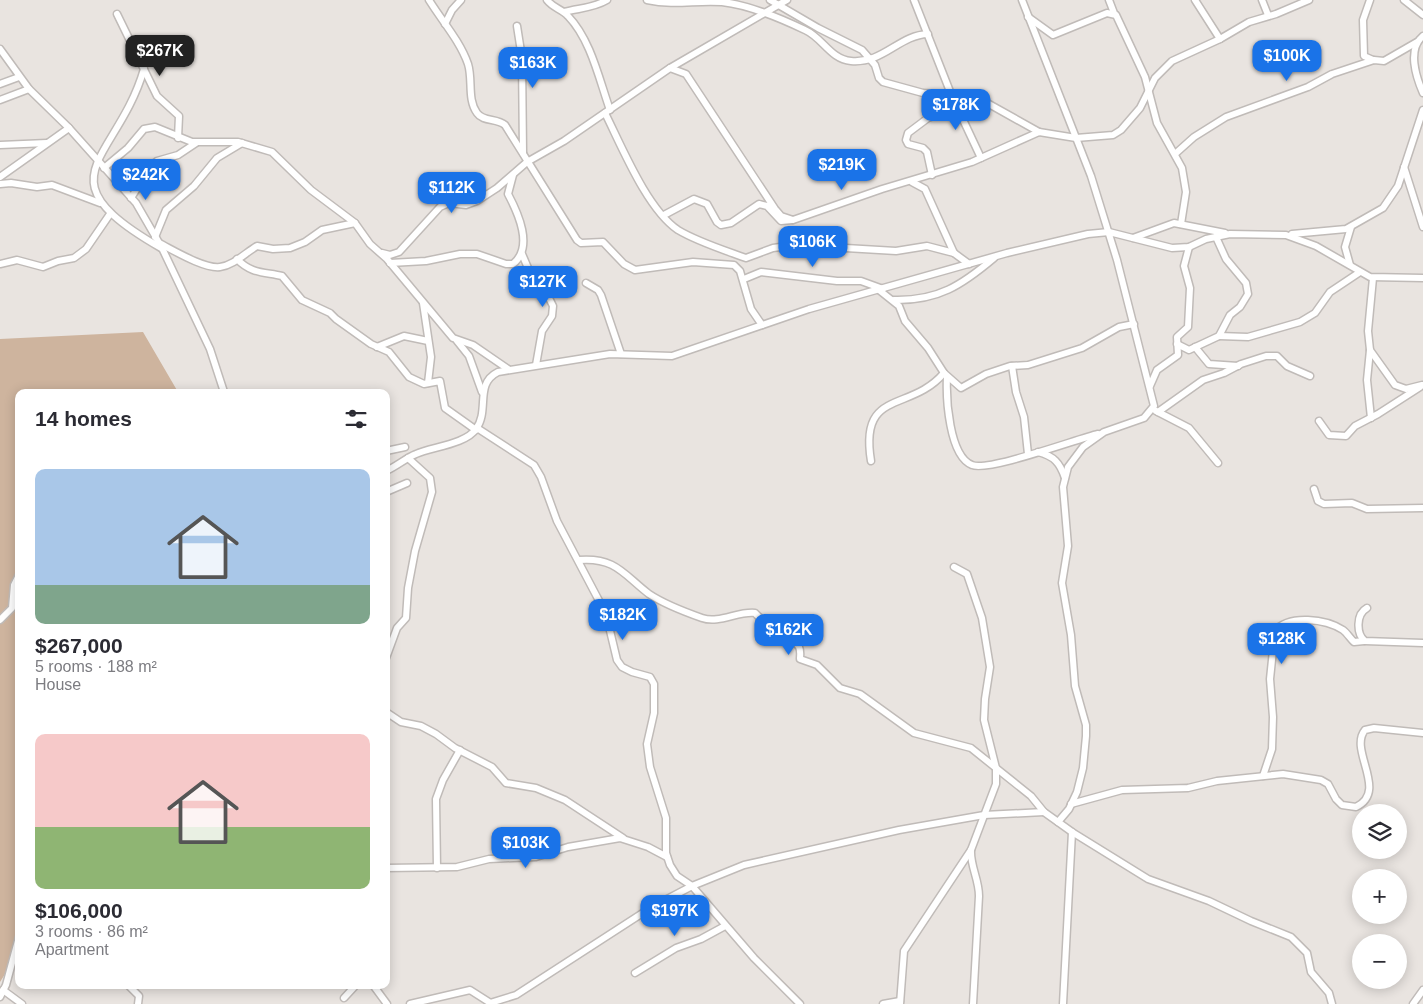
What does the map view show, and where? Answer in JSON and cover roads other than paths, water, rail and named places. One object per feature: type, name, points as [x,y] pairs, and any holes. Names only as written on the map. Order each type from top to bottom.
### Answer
[{"type":"street","points":[[429,0],[468,63],[472,104],[477,114],[482,118],[502,123],[573,236],[581,242],[603,242],[624,264],[635,270],[693,262],[728,264],[738,268],[744,278],[751,309],[762,325]]},
{"type":"street","points":[[445,24],[452,10],[461,0]]},
{"type":"street","points":[[547,0],[553,8],[564,12],[573,22],[586,46],[608,112],[641,187],[678,229],[746,258],[784,246],[806,244],[871,251],[902,251],[928,246],[954,253],[969,264]]},
{"type":"street","points":[[564,12],[584,7],[595,7],[607,0]]},
{"type":"street","points":[[647,0],[668,4],[723,2],[765,13],[808,31],[840,59],[853,61],[872,60],[912,37],[928,34]]},
{"type":"street","points":[[770,0],[818,28],[858,46],[872,60],[877,69],[879,79],[883,82],[923,93],[980,98],[1039,132],[1076,138],[1117,133],[1140,108],[1155,78],[1172,61],[1220,39],[1249,22],[1276,14],[1309,0]]},
{"type":"street","points":[[379,252],[390,255],[400,252],[440,207],[449,203],[472,204],[514,174],[527,162],[545,153],[608,112],[670,68],[787,0]]},
{"type":"street","points":[[914,0],[951,94],[981,158]]},
{"type":"street","points":[[1022,0],[1059,90],[1091,176],[1109,232],[1155,411]]},
{"type":"street","points":[[1109,0],[1145,77],[1156,123],[1182,168],[1186,192],[1181,224]]},
{"type":"street","points":[[1195,0],[1220,39]]},
{"type":"street","points":[[1262,0],[1268,16]]},
{"type":"street","points":[[1370,0],[1363,20],[1364,56],[1384,61],[1417,42],[1423,36]]},
{"type":"street","points":[[1404,0],[1423,15]]},
{"type":"street","points":[[118,14],[157,96],[179,116],[178,138]]},
{"type":"street","points":[[1028,16],[1055,35],[1073,26],[1107,14],[1114,14]]},
{"type":"street","points":[[517,26],[522,58],[523,154]]},
{"type":"street","points":[[1417,42],[1414,66],[1423,93]]},
{"type":"street","points":[[0,49],[29,89],[69,128],[131,198],[160,246],[210,349],[223,389]]},
{"type":"street","points":[[1175,154],[1194,137],[1226,117],[1308,87],[1332,74],[1374,60]]},
{"type":"street","points":[[670,68],[686,74],[775,209],[787,219],[796,218]]},
{"type":"street","points":[[144,69],[138,89],[128,110],[97,160],[93,179],[94,190],[100,203],[110,214],[138,234],[160,246],[220,267],[257,246],[273,249],[290,248],[305,242],[322,230],[355,223]]},
{"type":"street","points":[[0,84],[19,77]]},
{"type":"street","points":[[0,100],[29,89]]},
{"type":"street","points":[[932,175],[928,154],[923,148],[908,144],[906,140],[908,133],[928,118],[957,107]]},
{"type":"street","points":[[390,468],[408,458],[467,437],[476,429],[484,404],[483,387],[491,376],[508,369],[592,355],[672,356],[762,325],[881,289],[1061,239],[1109,232],[1172,248],[1189,247],[1216,236],[1230,234],[1286,235],[1341,231],[1383,208],[1393,195],[1423,110]]},
{"type":"street","points":[[1417,126],[1423,121]]},
{"type":"street","points":[[104,168],[128,148],[144,129],[155,127],[178,138],[196,142],[244,143],[272,152],[312,190],[355,223],[366,240],[390,263],[469,356],[483,395]]},
{"type":"street","points":[[0,176],[69,128]]},
{"type":"street","points":[[664,215],[694,200],[707,204],[716,222],[721,225],[731,223],[760,204],[767,206],[783,222],[882,189],[912,182],[981,158],[1039,132]]},
{"type":"street","points":[[131,198],[151,166],[157,161],[178,155],[196,142]]},
{"type":"street","points":[[0,145],[49,143]]},
{"type":"street","points":[[155,237],[166,210],[194,186],[217,158],[244,143]]},
{"type":"street","points":[[1404,166],[1420,202],[1418,218],[1423,227]]},
{"type":"street","points":[[514,174],[508,192],[517,213],[523,241],[522,254],[537,289],[549,298],[553,306],[553,315],[542,331],[536,365]]},
{"type":"street","points":[[912,182],[926,189],[954,253]]},
{"type":"street","points":[[0,184],[11,183],[37,187],[52,185],[100,203]]},
{"type":"street","points":[[0,264],[17,260],[43,267],[58,260],[74,258],[86,249],[110,214]]},
{"type":"street","points":[[1133,238],[1172,223],[1230,234]]},
{"type":"street","points":[[1350,265],[1345,247],[1351,227]]},
{"type":"street","points":[[1286,235],[1316,246],[1373,278],[1423,278]]},
{"type":"street","points":[[1216,236],[1226,260],[1246,283],[1248,292],[1240,307],[1230,315],[1219,336]]},
{"type":"street","points":[[1150,387],[1158,370],[1178,355],[1177,337],[1187,328],[1190,317],[1188,306],[1190,288],[1184,266],[1189,247]]},
{"type":"street","points":[[390,263],[426,261],[460,254],[477,254],[509,265],[513,264],[522,254]]},
{"type":"street","points":[[894,300],[908,301],[943,293],[971,278],[997,256]]},
{"type":"street","points":[[237,259],[246,268],[268,276],[282,276],[298,297],[330,313],[377,347],[389,352],[409,377],[428,384],[435,381],[442,382],[445,408],[534,465],[541,477],[557,520],[606,614],[617,660],[622,666],[632,672],[650,677],[654,684],[654,713],[647,744],[650,767],[666,818],[667,857],[674,872],[692,886],[725,926],[800,1004]]},
{"type":"street","points":[[744,278],[761,272],[779,276],[861,281],[881,289],[894,300],[909,326],[928,348],[946,375],[962,388],[986,374],[1012,366],[1028,365],[1082,348],[1119,327],[1134,324]]},
{"type":"street","points":[[1177,344],[1189,350],[1219,336],[1248,336],[1300,322],[1315,313],[1330,292],[1360,272]]},
{"type":"street","points":[[1371,418],[1367,380],[1370,350],[1368,331],[1373,278]]},
{"type":"street","points":[[586,283],[598,290],[602,296],[622,354]]},
{"type":"street","points":[[423,302],[430,357],[428,384]]},
{"type":"street","points":[[377,347],[404,336],[428,341]]},
{"type":"street","points":[[456,340],[473,345],[508,369]]},
{"type":"street","points":[[1195,347],[1208,364],[1238,366]]},
{"type":"street","points":[[1370,350],[1395,385],[1406,389],[1423,385]]},
{"type":"street","points":[[946,375],[949,421],[960,451],[966,460],[972,465],[979,467],[1138,422],[1202,380],[1274,355],[1287,366],[1310,376]]},
{"type":"street","points":[[1012,366],[1016,392],[1022,404],[1028,454]]},
{"type":"street","points":[[872,461],[868,443],[869,428],[876,415],[946,375]]},
{"type":"street","points":[[1319,421],[1329,435],[1342,436],[1349,434],[1355,426],[1423,385]]},
{"type":"street","points":[[1155,411],[1189,428],[1218,463]]},
{"type":"street","points":[[1058,822],[1071,804],[1083,768],[1086,736],[1086,726],[1075,686],[1071,635],[1062,583],[1068,540],[1063,487],[1068,467],[1077,452],[1104,432]]},
{"type":"street","points":[[390,450],[405,447]]},
{"type":"street","points":[[1037,452],[1058,462],[1065,479]]},
{"type":"street","points":[[390,647],[397,628],[406,618],[408,588],[415,551],[432,492],[430,478],[408,458]]},
{"type":"street","points":[[390,490],[407,483]]},
{"type":"street","points":[[1314,489],[1318,501],[1324,504],[1352,503],[1367,509],[1423,508]]},
{"type":"street","points":[[579,560],[596,560],[615,566],[628,574],[652,595],[683,612],[704,619],[755,613],[762,622],[788,637],[798,646],[800,659],[818,665],[840,688],[860,694],[914,733],[946,743],[968,747],[1031,796],[1044,812],[1072,832],[1148,879],[1209,901],[1251,922],[1291,937],[1307,953],[1311,972],[1330,993],[1332,1004]]},
{"type":"street","points":[[883,1004],[900,1003],[904,951],[971,850],[996,785],[996,768],[984,720],[990,667],[982,618],[967,574],[954,566]]},
{"type":"street","points":[[0,620],[12,608],[15,583]]},
{"type":"street","points":[[1364,641],[1360,636],[1359,627],[1361,613],[1367,608]]},
{"type":"street","points":[[1263,776],[1272,749],[1273,717],[1270,679],[1275,631],[1286,623],[1310,620],[1340,629],[1354,642],[1423,643]]},
{"type":"street","points":[[390,715],[401,722],[421,726],[429,730],[460,750],[492,767],[506,783],[536,788],[565,800],[624,838],[667,857]]},
{"type":"street","points":[[1071,804],[1122,790],[1188,788],[1217,781],[1289,775],[1321,780],[1328,784],[1336,799],[1342,805],[1356,806],[1364,801],[1369,789],[1361,742],[1365,730],[1374,728],[1423,733]]},
{"type":"street","points":[[437,868],[436,799],[443,780],[460,750]]},
{"type":"street","points":[[410,1004],[470,990],[491,1003],[516,995],[652,907],[692,886],[730,870],[777,857],[899,830],[984,815],[1044,812]]},
{"type":"street","points":[[1062,1004],[1072,832]]},
{"type":"street","points":[[390,868],[437,868],[462,866],[489,859],[536,858],[568,847],[624,838]]},
{"type":"street","points":[[648,847],[666,846]]},
{"type":"street","points":[[971,850],[971,860],[978,880],[979,896],[973,1004]]},
{"type":"street","points":[[635,973],[676,948],[702,939],[725,926]]},
{"type":"street","points":[[0,997],[15,949]]},
{"type":"street","points":[[132,989],[139,996],[138,1004]]},
{"type":"street","points":[[344,998],[352,989]]},
{"type":"street","points":[[376,989],[387,1004]]},
{"type":"street","points":[[3,990],[22,1004]]},
{"type":"street","points":[[1413,1004],[1423,990]]}]
